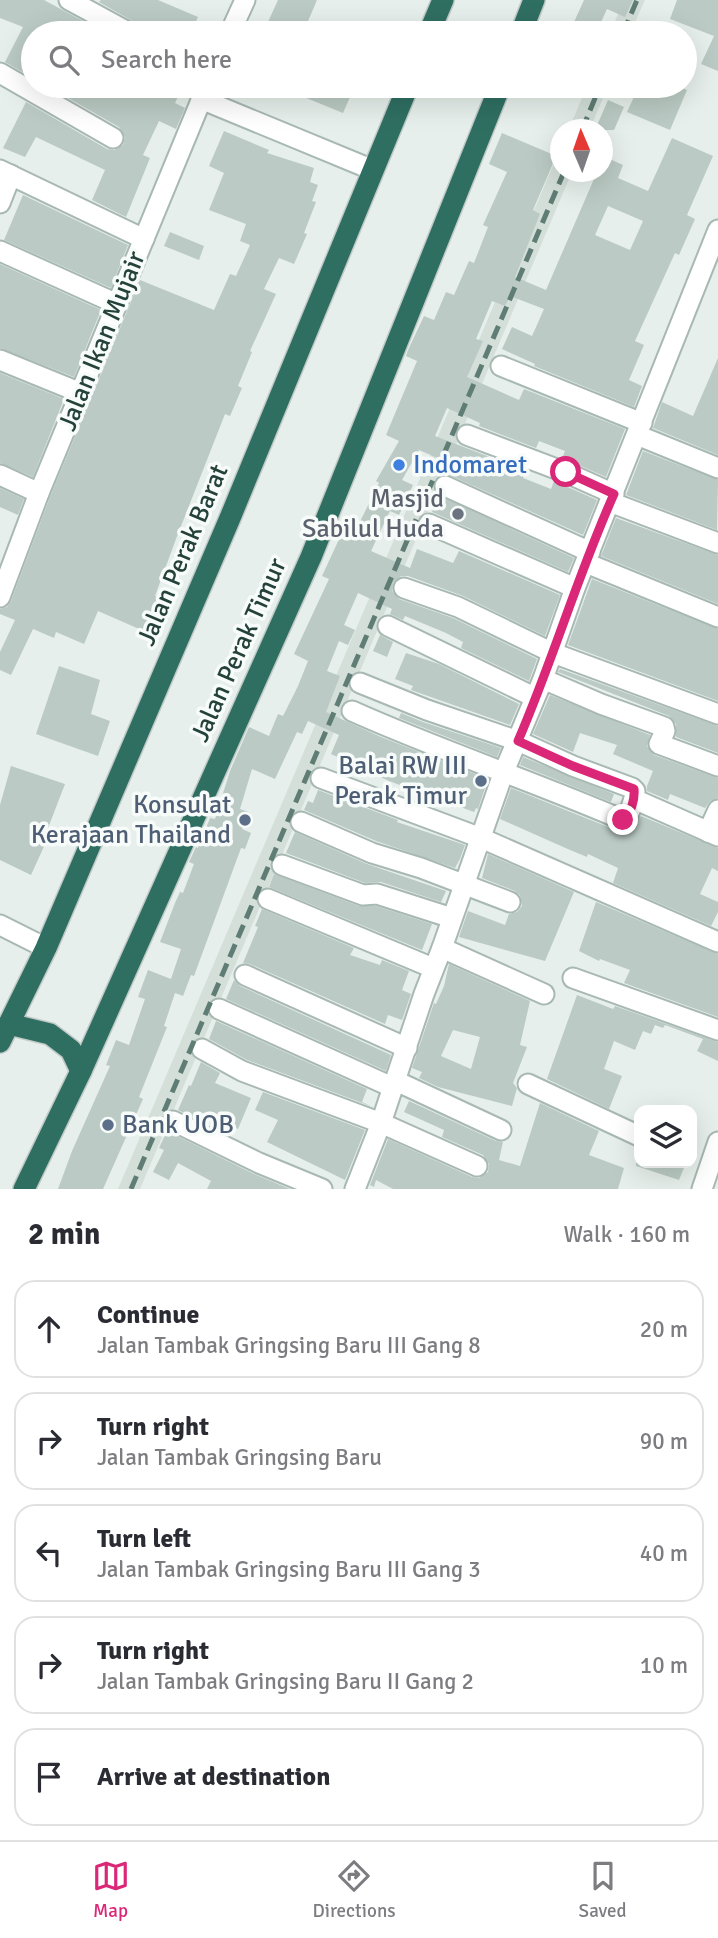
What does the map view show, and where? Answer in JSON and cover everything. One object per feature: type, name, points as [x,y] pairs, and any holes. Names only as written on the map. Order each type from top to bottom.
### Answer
[{"type":"highway","points":[[434,21],[443,0]]},
{"type":"highway","points":[[526,21],[534,0]]},
{"type":"highway","name":"Jalan Perak Barat","points":[[5,1033],[46,948],[230,518],[403,98]]},
{"type":"highway","name":"Jalan Perak Timur","points":[[24,1189],[80,1071],[311,557],[495,98]]},
{"type":"highway","points":[[5,1033],[50,1034],[71,1050],[80,1071]]},
{"type":"street","points":[[69,0],[108,21]]},
{"type":"street","points":[[235,21],[245,0]]},
{"type":"street","points":[[0,73],[21,85]]},
{"type":"street","points":[[43,98],[113,138]]},
{"type":"street","name":"Jalan Ikan Mujair","points":[[0,597],[39,494],[202,98]]},
{"type":"street","points":[[217,98],[373,170]]},
{"type":"street","points":[[0,203],[6,173],[144,239]]},
{"type":"street","points":[[355,1189],[381,1123],[503,774],[718,230]]},
{"type":"street","points":[[0,251],[117,304]]},
{"type":"street","points":[[0,360],[81,393]]},
{"type":"street","points":[[501,366],[640,429],[718,468]]},
{"type":"street","points":[[467,435],[566,472],[612,498],[718,543]]},
{"type":"street","points":[[0,475],[39,494]]},
{"type":"street","points":[[445,485],[588,558],[718,617]]},
{"type":"street","points":[[429,524],[575,589]]},
{"type":"street","points":[[404,588],[458,607],[553,653],[718,714]]},
{"type":"street","points":[[388,626],[539,688],[601,704],[664,727],[659,744],[718,766]]},
{"type":"street","points":[[360,683],[427,710],[518,741],[573,766],[631,801],[713,834],[718,810]]},
{"type":"street","points":[[352,711],[420,742],[567,796],[623,820],[631,801]]},
{"type":"street","points":[[321,778],[481,838],[718,942]]},
{"type":"street","points":[[301,822],[372,853],[421,868],[510,902]]},
{"type":"street","points":[[282,865],[363,895],[377,894],[452,918]]},
{"type":"street","points":[[268,899],[433,968]]},
{"type":"street","points":[[0,925],[46,948]]},
{"type":"street","points":[[442,948],[544,994]]},
{"type":"street","points":[[245,975],[407,1048]]},
{"type":"street","points":[[573,978],[718,1030]]},
{"type":"street","points":[[219,1009],[501,1130]]},
{"type":"street","points":[[202,1049],[242,1072],[381,1123],[477,1166]]},
{"type":"street","points":[[527,1084],[634,1134]]},
{"type":"street","points":[[173,1121],[259,1163],[321,1189]]},
{"type":"street","points":[[702,1189],[700,1165],[718,1142]]},
{"type":"shaded area","points":[[624,0],[645,0],[635,21],[615,21]]},
{"type":"shaded area","points":[[582,98],[603,98],[594,119],[573,119]]},
{"type":"shaded area","points":[[550,173],[550,182],[568,182],[140,1189],[118,1189]]},
{"type":"building","points":[[0,0],[44,0],[83,21],[21,21],[21,26],[0,18]]},
{"type":"building","points":[[158,0],[198,17],[196,21],[132,21],[99,2]]},
{"type":"building","points":[[278,0],[317,0],[308,21],[268,21]]},
{"type":"building","points":[[584,0],[633,0],[625,17],[607,9],[602,21],[574,21]]},
{"type":"building","points":[[677,0],[718,0],[718,71],[701,64],[714,36],[697,29],[697,21],[670,19]]},
{"type":"building","points":[[21,31],[21,71],[5,62]]},
{"type":"building","points":[[68,98],[177,98],[175,103],[185,108],[176,129],[159,121],[143,155],[150,158],[126,217],[92,200],[105,170],[36,137],[25,157],[3,148],[26,102],[107,149],[114,150],[123,145],[125,137],[119,127]]},
{"type":"building","points":[[306,98],[350,98],[343,113]]},
{"type":"building","points":[[633,98],[684,98],[670,130],[627,112]]},
{"type":"building","points":[[608,100],[624,107],[614,130],[613,119],[600,119]]},
{"type":"building","points":[[224,131],[269,150],[267,153],[314,168],[310,182],[318,185],[312,201],[316,202],[304,233],[307,234],[294,264],[279,258],[264,289],[276,294],[250,351],[252,352],[238,386],[242,388],[230,416],[225,414],[176,539],[155,596],[161,599],[146,632],[98,611],[84,644],[56,632],[54,638],[33,629],[11,675],[0,670],[0,652],[15,620],[0,614],[0,609],[7,607],[11,601],[50,497],[140,280],[214,310],[230,274],[236,276],[250,245],[240,241],[246,224],[209,210],[224,173],[209,166]]},
{"type":"building","points":[[502,133],[550,153],[550,170],[533,210],[540,214],[515,277],[546,290],[593,182],[613,182],[613,160],[623,165],[618,178],[648,191],[672,138],[713,156],[687,215],[695,219],[679,255],[675,253],[635,341],[644,345],[629,380],[642,386],[634,407],[534,366],[535,364],[502,349],[512,327],[532,336],[544,309],[510,296],[505,306],[492,301],[476,339],[483,341],[467,377],[519,400],[524,389],[625,429],[606,477],[562,458],[565,451],[539,441],[536,448],[479,426],[480,423],[447,408],[435,436],[526,471],[523,478],[551,489],[554,481],[597,500],[583,535],[447,474],[452,464],[419,450],[402,480],[413,485],[399,515],[390,511],[371,551],[410,568],[417,549],[453,563],[459,551],[560,595],[545,636],[463,596],[408,576],[401,576],[393,583],[392,591],[399,599],[453,618],[537,659],[529,681],[461,648],[463,642],[446,633],[405,616],[403,620],[390,614],[392,609],[358,593],[344,625],[355,630],[348,645],[339,641],[327,671],[340,676],[326,712],[488,779],[478,809],[474,812],[389,781],[331,754],[339,735],[308,721],[302,734],[297,732],[275,779],[252,769],[240,809],[248,812],[242,829],[251,833],[245,849],[241,848],[194,976],[191,975],[183,996],[175,993],[164,1026],[167,1027],[139,1097],[143,1099],[103,1189],[58,1189],[110,1066],[106,1065],[116,1040],[129,1045],[145,999],[138,997],[148,970],[171,979],[181,949],[160,942],[194,864],[189,862],[210,818],[215,819],[230,771],[249,727],[269,736],[278,714],[283,716],[298,686],[308,661],[294,654],[329,579],[322,576],[341,535],[351,540],[379,483],[376,481],[399,441],[386,435],[417,361],[406,356],[408,350],[424,316],[434,320],[446,292],[454,295],[469,261],[474,263],[488,227],[483,225],[507,172],[489,164]],"holes":[[[608,206],[643,221],[630,250],[595,235]]]},
{"type":"building","points":[[23,195],[128,245],[111,288],[4,240]]},
{"type":"building","points":[[170,232],[204,246],[199,260],[164,246]]},
{"type":"building","points":[[0,264],[101,310],[74,377],[0,348]]},
{"type":"building","points":[[718,358],[718,455],[653,428],[662,402],[693,416]]},
{"type":"building","points":[[0,373],[64,399],[33,477],[0,463]]},
{"type":"building","points":[[643,451],[718,480],[717,530],[626,495]]},
{"type":"building","points":[[0,488],[24,499],[18,515],[0,507]]},
{"type":"building","points":[[438,495],[574,558],[568,572],[432,512]]},
{"type":"building","points":[[616,518],[718,555],[718,604],[601,556]]},
{"type":"building","points":[[592,579],[718,629],[718,701],[568,645]]},
{"type":"building","points":[[380,635],[393,642],[387,657],[373,651]]},
{"type":"building","points":[[406,653],[439,664],[519,704],[510,725],[411,690],[413,686],[395,679]]},
{"type":"building","points":[[59,666],[100,680],[91,714],[110,721],[98,756],[36,734]]},
{"type":"building","points":[[560,669],[718,726],[718,753],[676,737],[676,724],[669,716],[558,672]]},
{"type":"building","points":[[550,695],[650,735],[647,746],[654,755],[718,778],[718,798],[710,801],[705,808],[670,794],[668,800],[647,791],[653,771],[613,754],[617,745],[580,733],[573,752],[533,734]]},
{"type":"building","points":[[401,713],[501,748],[497,757],[399,718]]},
{"type":"building","points":[[523,757],[614,794],[611,802],[520,765]]},
{"type":"building","points":[[11,766],[65,784],[43,841],[46,842],[31,875],[0,860],[0,805]]},
{"type":"building","points":[[511,788],[618,831],[631,830],[641,816],[718,848],[718,871],[712,868],[700,894],[718,902],[718,912],[711,926],[613,883],[618,868],[500,819]]},
{"type":"building","points":[[318,790],[398,820],[397,822],[465,845],[460,859],[455,868],[376,841],[304,810],[308,801],[313,803]]},
{"type":"building","points":[[295,832],[367,864],[446,891],[441,902],[381,882],[365,883],[286,853]]},
{"type":"building","points":[[488,854],[574,892],[545,961],[459,937],[468,911],[505,925],[509,914],[517,912],[522,906],[520,895],[515,891],[482,878]]},
{"type":"building","points":[[274,874],[359,906],[376,906],[432,924],[422,950],[269,887]]},
{"type":"building","points":[[596,902],[718,954],[718,1017],[624,983],[630,970],[600,959],[599,961],[579,951]]},
{"type":"building","points":[[262,909],[354,948],[350,955],[380,965],[382,960],[409,971],[402,990],[411,994],[402,1020],[388,1015],[385,1024],[243,963],[258,927],[255,926]]},
{"type":"building","points":[[449,964],[530,1001],[520,1045],[527,1047],[513,1083],[517,1088],[512,1106],[438,1087],[419,1078],[422,1072],[412,1068],[434,1003],[436,1004]],"holes":[[[453,1030],[480,1037],[471,1069],[441,1056]]]},
{"type":"building","points":[[234,980],[240,986],[391,1055],[386,1071],[226,999]]},
{"type":"building","points":[[577,995],[718,1042],[718,1061],[697,1051],[703,1039],[665,1025],[663,1028],[655,1025],[651,1034],[643,1031],[635,1050],[614,1041],[604,1069],[622,1076],[609,1109],[547,1079]]},
{"type":"building","points":[[216,1021],[367,1089],[362,1102],[373,1107],[247,1060],[209,1039]]},
{"type":"building","points":[[201,1062],[220,1073],[215,1083],[251,1098],[238,1129],[200,1112],[196,1119],[178,1110]]},
{"type":"building","points":[[263,1092],[365,1130],[345,1180],[267,1142],[278,1120],[255,1110]]},
{"type":"building","points":[[409,1101],[503,1142],[499,1160],[520,1166],[540,1103],[599,1131],[589,1155],[624,1168],[618,1189],[393,1189],[376,1180],[374,1187],[370,1185],[388,1139],[472,1177],[479,1178],[488,1172],[489,1164],[483,1155],[442,1137],[444,1130],[404,1112]]},
{"type":"building","points":[[167,1131],[290,1189],[207,1189],[211,1181],[178,1163],[169,1180],[153,1172],[164,1150],[159,1148]]},
{"type":"building","points":[[642,1168],[684,1168],[679,1180]]},
{"type":"railway","points":[[628,21],[637,0]]},
{"type":"railway","points":[[586,119],[595,98]]},
{"type":"railway","points":[[131,1189],[560,182]]},
{"type":"place","name":"Indomaret","points":[[399,465]]},
{"type":"place","name":"Masjid Sabilul Huda","points":[[458,514]]},
{"type":"place","name":"Balai RW III Perak Timur","points":[[481,781]]},
{"type":"place","name":"Konsulat Kerajaan Thailand","points":[[245,820]]},
{"type":"place","name":"Bank UOB","points":[[108,1125]]},
{"type":"route","points":[[566,472],[614,494],[518,741],[634,789],[631,809],[623,820]]}]
